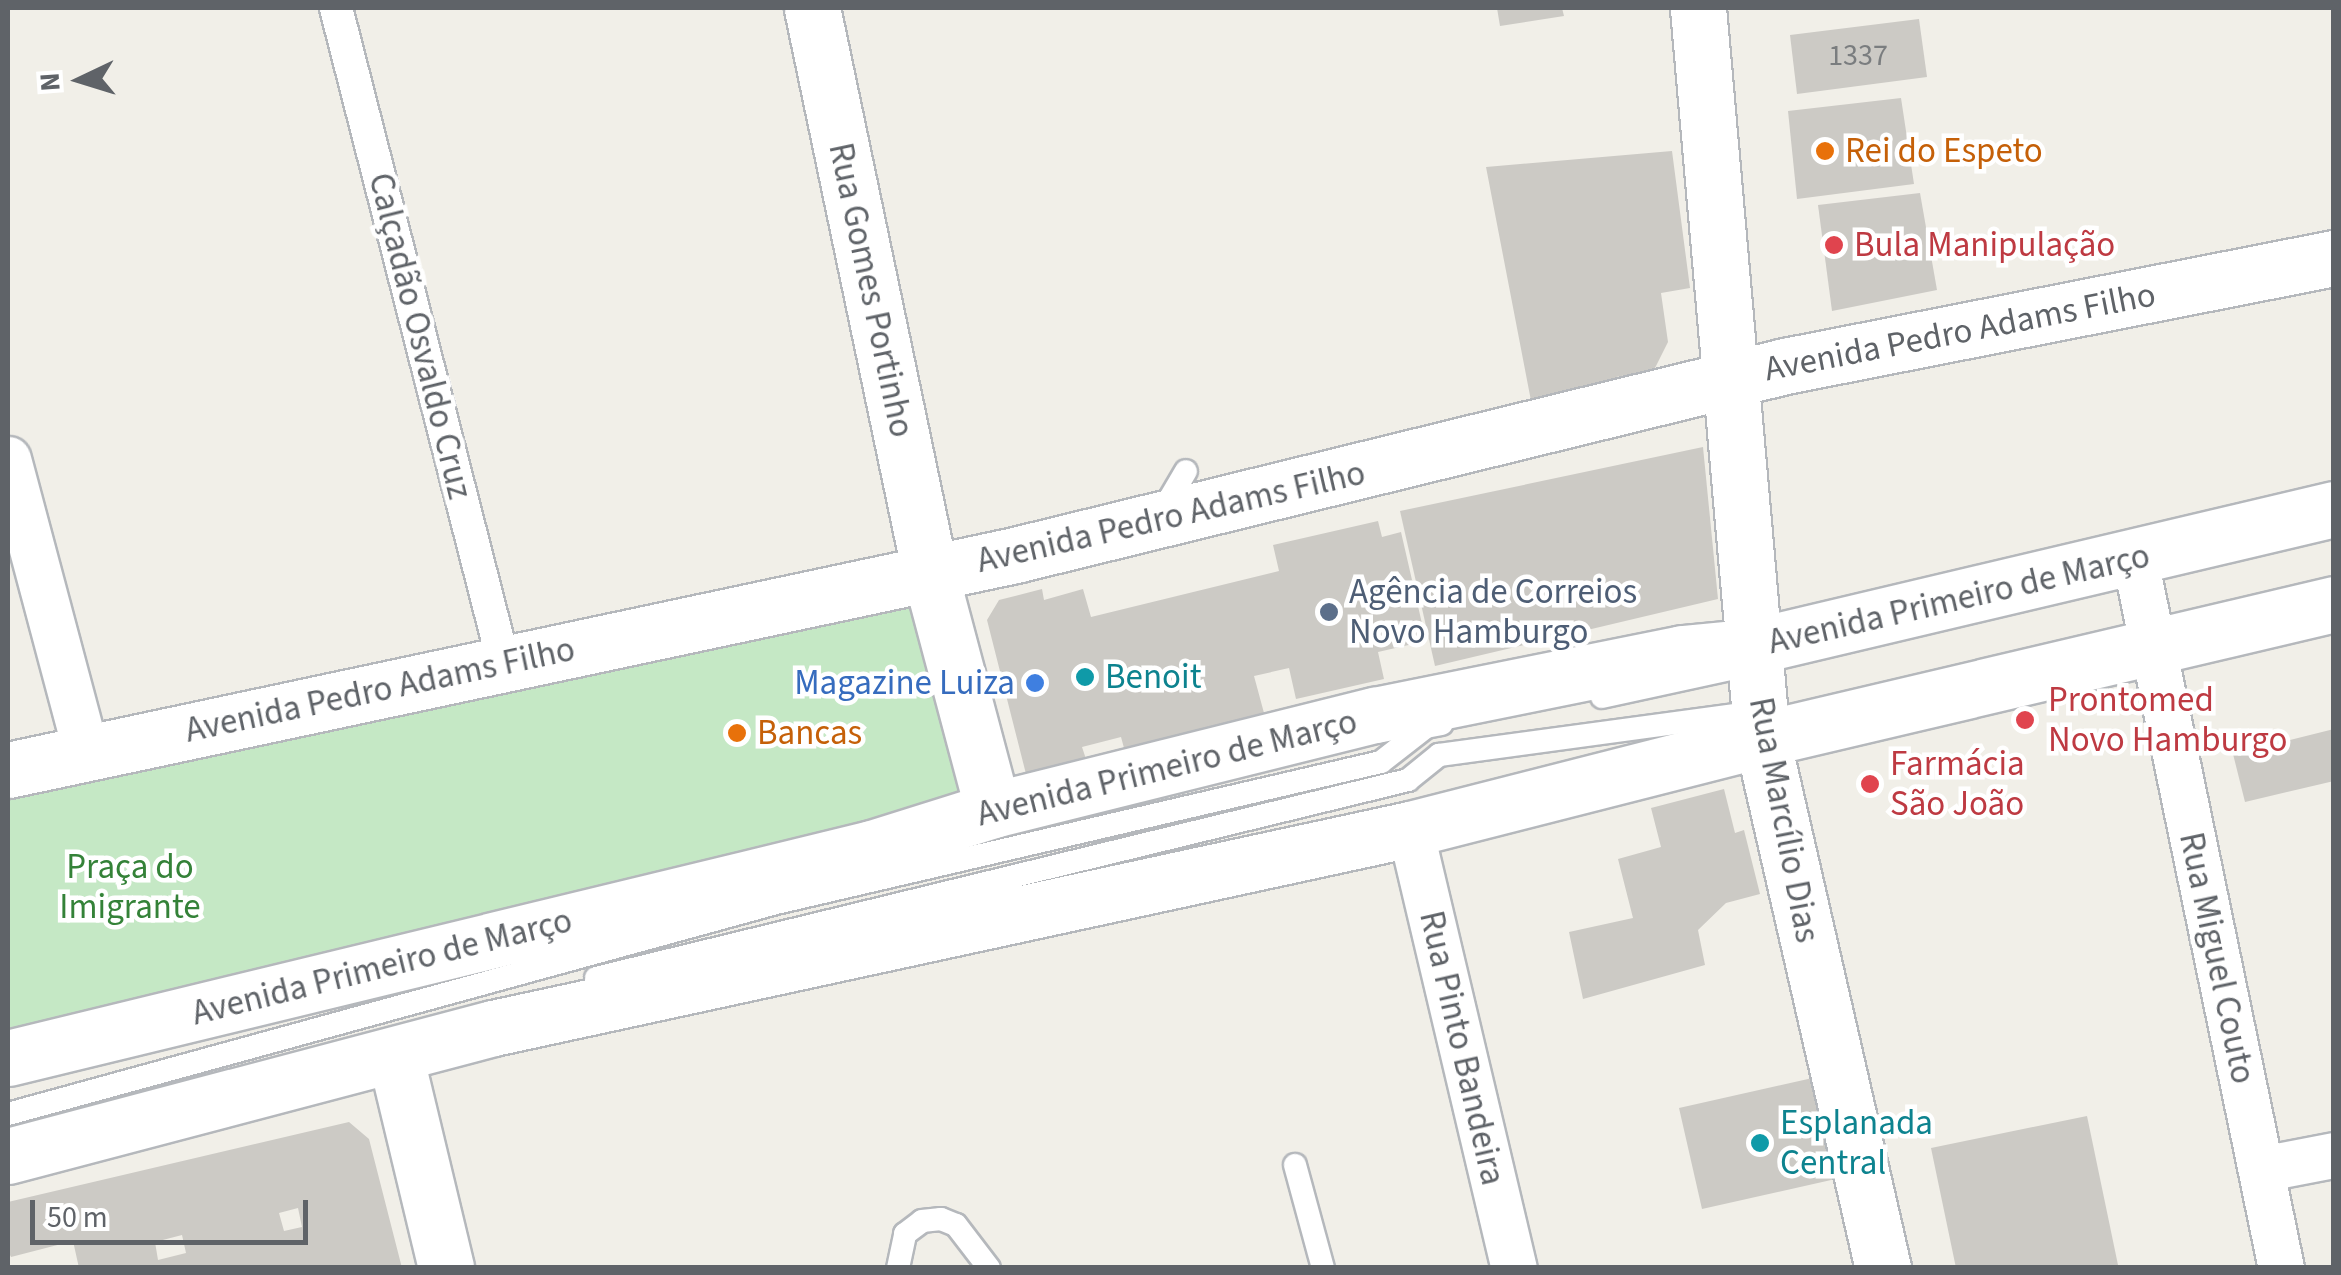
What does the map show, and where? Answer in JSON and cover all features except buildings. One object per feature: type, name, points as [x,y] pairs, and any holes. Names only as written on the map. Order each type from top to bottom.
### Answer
[{"type":"main road","name":"Rua Gomes Portinho","points":[[812,8],[930,572],[993,810]]},
{"type":"main road","name":"Rua Marcílio Dias","points":[[1698,8],[1761,725],[1882,1268]]},
{"type":"main road","name":"Avenida Pedro Adams Filho","points":[[8,770],[1156,522],[1733,379],[2334,258]]},
{"type":"main road","name":"Avenida Primeiro de Março","points":[[8,1058],[825,859],[993,810],[1375,715],[1682,653],[1755,646],[2135,560],[2334,509]]},
{"type":"main road","name":"Avenida Primeiro de Março","points":[[8,1156],[388,1032],[493,1028],[1410,830],[1761,725],[1822,723],[2153,650],[2334,604]]},
{"type":"main road","points":[[388,1032],[446,1268]]},
{"type":"street","name":"Calçadão Osvaldo Cruz","points":[[336,8],[504,664]]},
{"type":"street","points":[[8,459],[86,752]]},
{"type":"street","name":"Rua Miguel Couto","points":[[2135,560],[2281,1268]]},
{"type":"street","name":"Rua Pinto Bandeira","points":[[1410,830],[1514,1268]]},
{"type":"street","points":[[2261,1169],[2334,1155]]},
{"type":"lane","points":[[1156,522],[1186,471]]},
{"type":"lane","points":[[8,1114],[296,1037],[388,1032],[776,904],[1381,762],[1426,727],[1723,675],[1755,646]]},
{"type":"lane","name":"Avenida Primeiro de Março","points":[[388,1032],[1408,780],[1439,755],[1761,725]]},
{"type":"lane","points":[[776,904],[825,859]]},
{"type":"lane","points":[[1295,1165],[1323,1268]]},
{"type":"lane","points":[[898,1268],[904,1234],[922,1222],[941,1219],[973,1242],[989,1268]]},
{"type":"green space","name":"Praça do Imigrante","points":[[921,586],[971,791],[869,836],[8,1042],[8,790]]},
{"type":"place","name":"Rei do Espeto","points":[[1825,151]]},
{"type":"place","name":"Bula Manipulação","points":[[1834,245]]},
{"type":"place","name":"Agência de Correios Novo Hamburgo","points":[[1329,612]]},
{"type":"place","name":"Benoit","points":[[1085,677]]},
{"type":"place","name":"Magazine Luiza","points":[[1035,683]]},
{"type":"place","name":"Prontomed Novo Hamburgo","points":[[2025,720]]},
{"type":"place","name":"Bancas","points":[[737,733]]},
{"type":"place","name":"Farmácia São João","points":[[1870,784]]},
{"type":"place","name":"Esplanada Central","points":[[1760,1143]]}]
